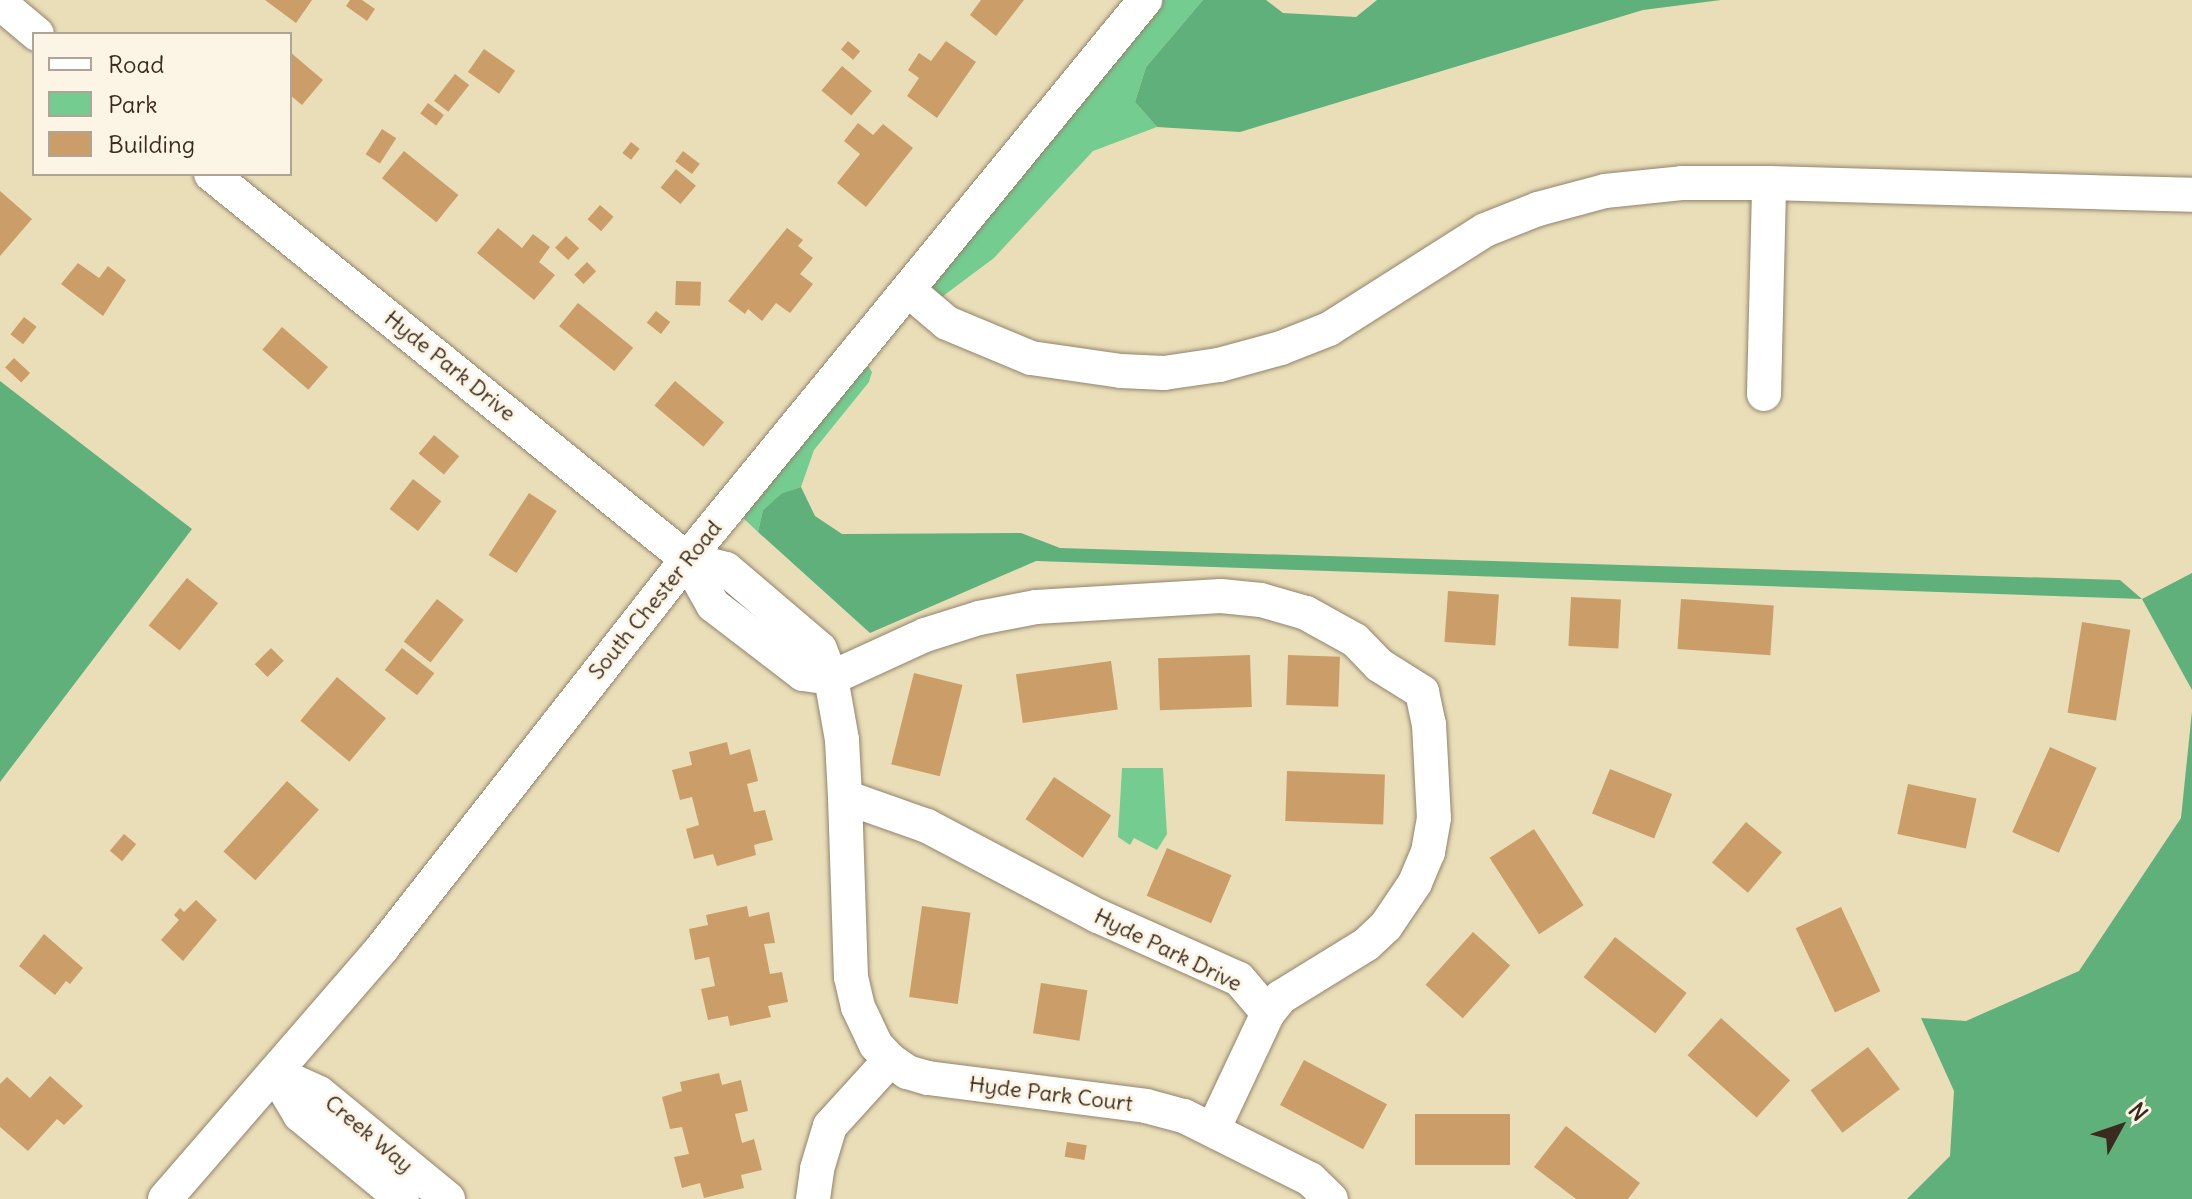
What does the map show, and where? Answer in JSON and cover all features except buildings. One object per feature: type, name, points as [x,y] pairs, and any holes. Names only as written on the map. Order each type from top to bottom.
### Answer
[{"type":"street","name":"South Chester Road","points":[[165,1199],[383,947],[687,559],[1145,0]]},
{"type":"street","points":[[0,3],[35,32]]},
{"type":"street","name":"Hyde Park Drive","points":[[213,176],[687,559],[726,569],[820,649],[831,678],[842,740],[845,797],[927,826],[1098,916],[1239,979],[1268,1013]]},
{"type":"street","points":[[908,290],[947,323],[1031,358],[1121,371],[1164,373],[1219,365],[1281,348],[1329,329],[1485,230],[1538,209],[1605,191],[1682,183],[1769,183],[2192,195]]},
{"type":"street","points":[[1764,394],[1769,183]]},
{"type":"street","points":[[831,678],[925,635],[979,618],[1036,607],[1221,596],[1261,600],[1306,613],[1355,640],[1379,665],[1422,692],[1429,724],[1434,818],[1428,852],[1415,883],[1386,926],[1367,944],[1299,982],[1281,997],[1268,1013],[1213,1130]]},
{"type":"street","name":"Hyde Park Court","points":[[845,797],[851,977],[858,1007],[876,1045],[890,1060],[907,1072],[928,1078],[1146,1106],[1184,1116],[1310,1179],[1331,1199]]},
{"type":"street","points":[[813,1199],[817,1169],[830,1126],[890,1060]]},
{"type":"street","name":"Creek Way","points":[[275,1073],[300,1115],[402,1199]]},
{"type":"street","name":"Creek Way","points":[[275,1073],[319,1093],[448,1199]]},
{"type":"green space","points":[[1159,0],[1203,0],[1146,67],[1135,102],[1157,127],[1093,151],[994,258],[923,311],[906,309]]},
{"type":"green space","points":[[1203,0],[1266,0],[1283,13],[1356,17],[1377,0],[1721,0],[1643,10],[1240,132],[1157,127],[1135,102],[1146,67]]},
{"type":"green space","points":[[866,363],[872,372],[869,382],[814,450],[801,487],[782,493],[763,510],[758,532],[741,516]]},
{"type":"green space","points":[[0,381],[192,529],[0,782]]},
{"type":"green space","points":[[801,487],[815,516],[842,534],[1021,533],[1060,548],[2120,580],[2142,599],[1036,561],[870,633],[758,532],[763,510],[782,493]]},
{"type":"green space","points":[[2192,573],[2192,690],[2142,599]]},
{"type":"green space","points":[[2192,711],[2192,1199],[1907,1199],[1950,1156],[1954,1091],[1921,1018],[1966,1021],[2079,971],[2181,818]]},
{"type":"green space","points":[[1122,768],[1163,768],[1167,834],[1157,850],[1134,838],[1130,845],[1118,837]]}]
